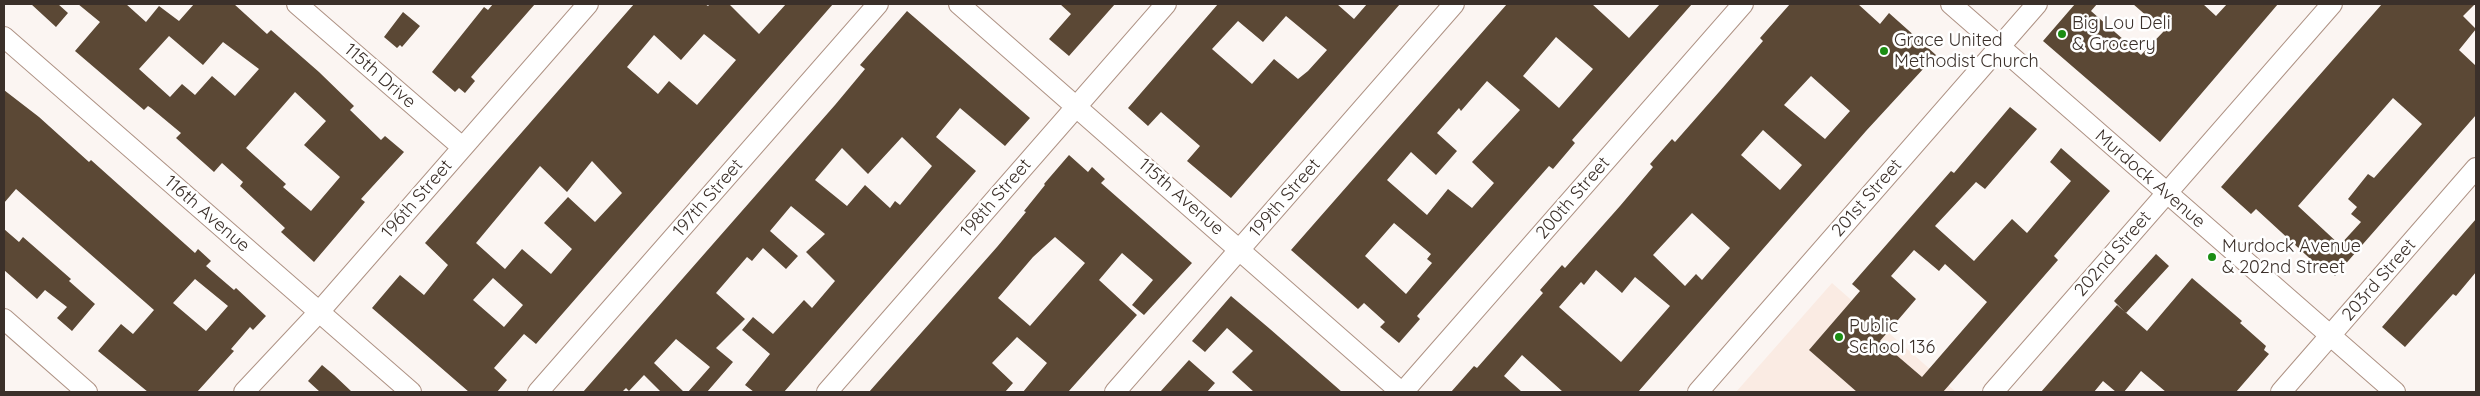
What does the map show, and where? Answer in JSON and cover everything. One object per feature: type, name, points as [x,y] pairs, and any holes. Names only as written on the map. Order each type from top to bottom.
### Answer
[{"type":"street","name":"115th Drive","points":[[297,4],[462,147]]},
{"type":"street","name":"196th Street","points":[[244,392],[319,312],[588,4]]},
{"type":"street","name":"197th Street","points":[[538,392],[878,4]]},
{"type":"street","name":"115th Avenue","points":[[959,4],[1402,392]]},
{"type":"street","name":"198th Street","points":[[827,392],[1166,4]]},
{"type":"street","name":"199th Street","points":[[1115,392],[1454,4]]},
{"type":"street","name":"200th Street","points":[[1402,392],[1743,4]]},
{"type":"street","name":"Murdock Avenue","points":[[1951,4],[2395,392]]},
{"type":"street","name":"201st Street","points":[[1698,392],[2037,4]]},
{"type":"street","name":"202nd Street","points":[[1993,392],[2332,4]]},
{"type":"street","name":"116th Avenue","points":[[4,36],[411,392]]},
{"type":"street","name":"203rd Street","points":[[2281,392],[2476,168]]},
{"type":"street","points":[[4,319],[87,392]]},
{"type":"shaded area","name":"Public School 136","points":[[1832,283],[1956,392],[1736,392]]},
{"type":"building","points":[[31,4],[58,4],[68,13],[56,27]]},
{"type":"building","points":[[78,4],[126,4],[146,22],[159,6],[179,21],[194,4],[234,4],[267,34],[271,30],[319,72],[354,106],[350,110],[381,140],[385,136],[404,152],[361,199],[365,202],[314,262],[281,232],[285,228],[240,186],[243,182],[222,163],[214,172],[176,138],[181,133],[148,106],[144,110],[75,51],[100,22]],"holes":[[[169,36],[203,65],[223,42],[259,69],[235,96],[212,76],[195,95],[182,84],[170,97],[139,69]],[[295,92],[326,121],[304,145],[340,177],[311,211],[283,187],[286,184],[246,148]]]},
{"type":"building","points":[[493,4],[535,4],[471,77],[475,81],[465,93],[459,88],[455,92],[432,72],[484,7],[488,10]]},
{"type":"building","points":[[634,4],[705,4],[708,6],[710,4],[729,4],[759,34],[786,4],[833,4],[536,344],[524,334],[494,368],[507,380],[497,392],[469,392],[372,308],[400,275],[424,295],[448,265],[425,243]],"holes":[[[704,34],[736,60],[697,105],[669,81],[658,94],[627,67],[654,35],[681,60]],[[592,161],[622,193],[595,222],[568,197],[544,223],[572,249],[551,274],[522,249],[505,269],[476,243],[540,166],[567,192]],[[493,278],[523,305],[504,327],[473,300]]]},
{"type":"building","points":[[1060,4],[1115,4],[1069,56],[1049,39],[1071,14]]},
{"type":"building","points":[[1218,4],[1337,4],[1354,19],[1367,4],[1400,4],[1231,198],[1187,161],[1200,146],[1161,112],[1148,126],[1128,108]],"holes":[[[1286,16],[1327,50],[1298,79],[1274,59],[1252,84],[1212,49],[1238,21],[1263,42]]]},
{"type":"building","points":[[1507,4],[1592,4],[1629,38],[1660,4],[1692,4],[1572,140],[1575,143],[1553,169],[1549,166],[1417,316],[1420,319],[1399,343],[1380,327],[1385,322],[1364,303],[1358,309],[1291,250]],"holes":[[[1556,37],[1593,69],[1559,108],[1523,76]],[[1487,81],[1520,110],[1472,162],[1494,183],[1472,208],[1448,189],[1427,215],[1387,180],[1411,152],[1436,175],[1457,151],[1437,133],[1459,108],[1461,111]],[[1394,223],[1431,254],[1427,259],[1432,263],[1406,294],[1365,256]]]},
{"type":"building","points":[[1790,4],[1858,4],[1880,24],[1889,13],[1936,55],[1866,131],[1638,392],[1563,392],[1522,355],[1504,376],[1522,392],[1451,392],[1474,366],[1477,368],[1543,293],[1540,290],[1562,265],[1565,268],[1620,206],[1653,167],[1650,164],[1672,139],[1675,142],[1763,41],[1760,38]],"holes":[[[1811,76],[1850,111],[1825,139],[1784,105]],[[1763,130],[1802,165],[1780,190],[1741,155]],[[1692,213],[1730,248],[1702,280],[1696,274],[1685,286],[1653,255]],[[1596,270],[1622,293],[1635,277],[1670,306],[1621,362],[1559,307],[1581,282],[1584,285]]]},
{"type":"building","points":[[2075,4],[2097,4],[2091,11],[2141,55],[2164,31],[2133,4],[2203,4],[2216,16],[2227,4],[2278,4],[2160,142],[2043,41]]},
{"type":"building","points":[[2382,4],[2475,4],[2463,16],[2476,29],[2459,50],[2476,66],[2476,115],[2335,276],[2321,263],[2318,266],[2256,209],[2251,214],[2221,187]],"holes":[[[2393,98],[2422,124],[2374,178],[2368,174],[2348,199],[2357,207],[2351,214],[2361,222],[2340,245],[2298,206]]]},
{"type":"building","points":[[907,11],[1030,118],[1005,146],[960,108],[936,137],[976,171],[784,392],[754,392],[745,385],[770,354],[742,330],[753,317],[773,334],[804,300],[812,308],[835,281],[806,252],[825,234],[791,206],[770,231],[798,256],[786,269],[763,248],[752,261],[747,257],[716,293],[745,319],[716,348],[733,362],[707,392],[688,392],[710,367],[676,339],[654,363],[684,392],[661,392],[644,375],[629,391],[626,388],[622,392],[583,392],[835,105],[865,69],[860,65]],"holes":[[[902,137],[932,166],[900,205],[895,201],[890,208],[865,185],[847,206],[815,180],[842,148],[868,174]]]},
{"type":"building","points":[[403,12],[420,26],[402,47],[400,45],[397,48],[384,37]]},
{"type":"building","points":[[4,90],[39,117],[89,162],[91,160],[195,253],[198,249],[211,261],[206,266],[234,290],[236,288],[266,316],[253,330],[250,327],[231,349],[234,351],[197,392],[148,392],[98,351],[121,324],[133,334],[154,310],[16,189],[4,203]],"holes":[[[195,279],[228,306],[206,331],[173,303]]]},
{"type":"building","points":[[2010,107],[2037,129],[1985,189],[1976,182],[1935,226],[1974,261],[2012,219],[2027,233],[2071,181],[2050,162],[2061,148],[2110,191],[2054,256],[2058,260],[1943,392],[1857,392],[1809,350],[1860,291],[1852,284],[1951,171],[1954,173]],"holes":[[[1914,250],[1939,271],[1945,264],[1987,302],[1922,377],[1880,341],[1916,299],[1891,276]]]},
{"type":"building","points":[[1069,155],[1088,172],[1092,167],[1105,179],[1101,183],[1192,263],[1144,315],[1132,305],[1153,280],[1122,253],[1099,280],[1137,315],[1068,392],[1023,392],[1047,363],[1017,337],[992,363],[1013,383],[1005,392],[869,392],[997,247],[1026,212],[1024,211]],"holes":[[[1055,237],[1085,263],[1030,326],[998,298],[1033,257]]]},
{"type":"building","points":[[2476,219],[2476,272],[2456,296],[2453,294],[2405,347],[2382,327]]},
{"type":"building","points":[[4,229],[19,242],[23,237],[71,279],[69,281],[95,304],[72,331],[57,318],[67,307],[45,290],[37,299],[4,270]]},
{"type":"building","points":[[2156,254],[2169,266],[2126,313],[2114,301]]},
{"type":"building","points":[[2192,278],[2242,321],[2240,323],[2266,346],[2264,350],[2269,354],[2236,392],[2166,392],[2141,371],[2124,392],[2116,392],[2103,381],[2094,392],[2041,392],[2117,305],[2147,331]]},
{"type":"building","points":[[1231,296],[1342,392],[1254,392],[1232,372],[1253,351],[1227,328],[1205,352],[1192,341]]},
{"type":"building","points":[[1189,360],[1215,383],[1207,392],[1160,392]]},
{"type":"building","points":[[322,365],[352,392],[320,392],[308,381]]},
{"type":"place","name":"Big Lou Deli & Grocery","points":[[2062,34]]},
{"type":"place","name":"Grace United Methodist Church","points":[[1884,51]]},
{"type":"place","name":"Murdock Avenue & 202nd Street","points":[[2212,257]]},
{"type":"place","name":"Public School 136","points":[[1839,337]]}]
